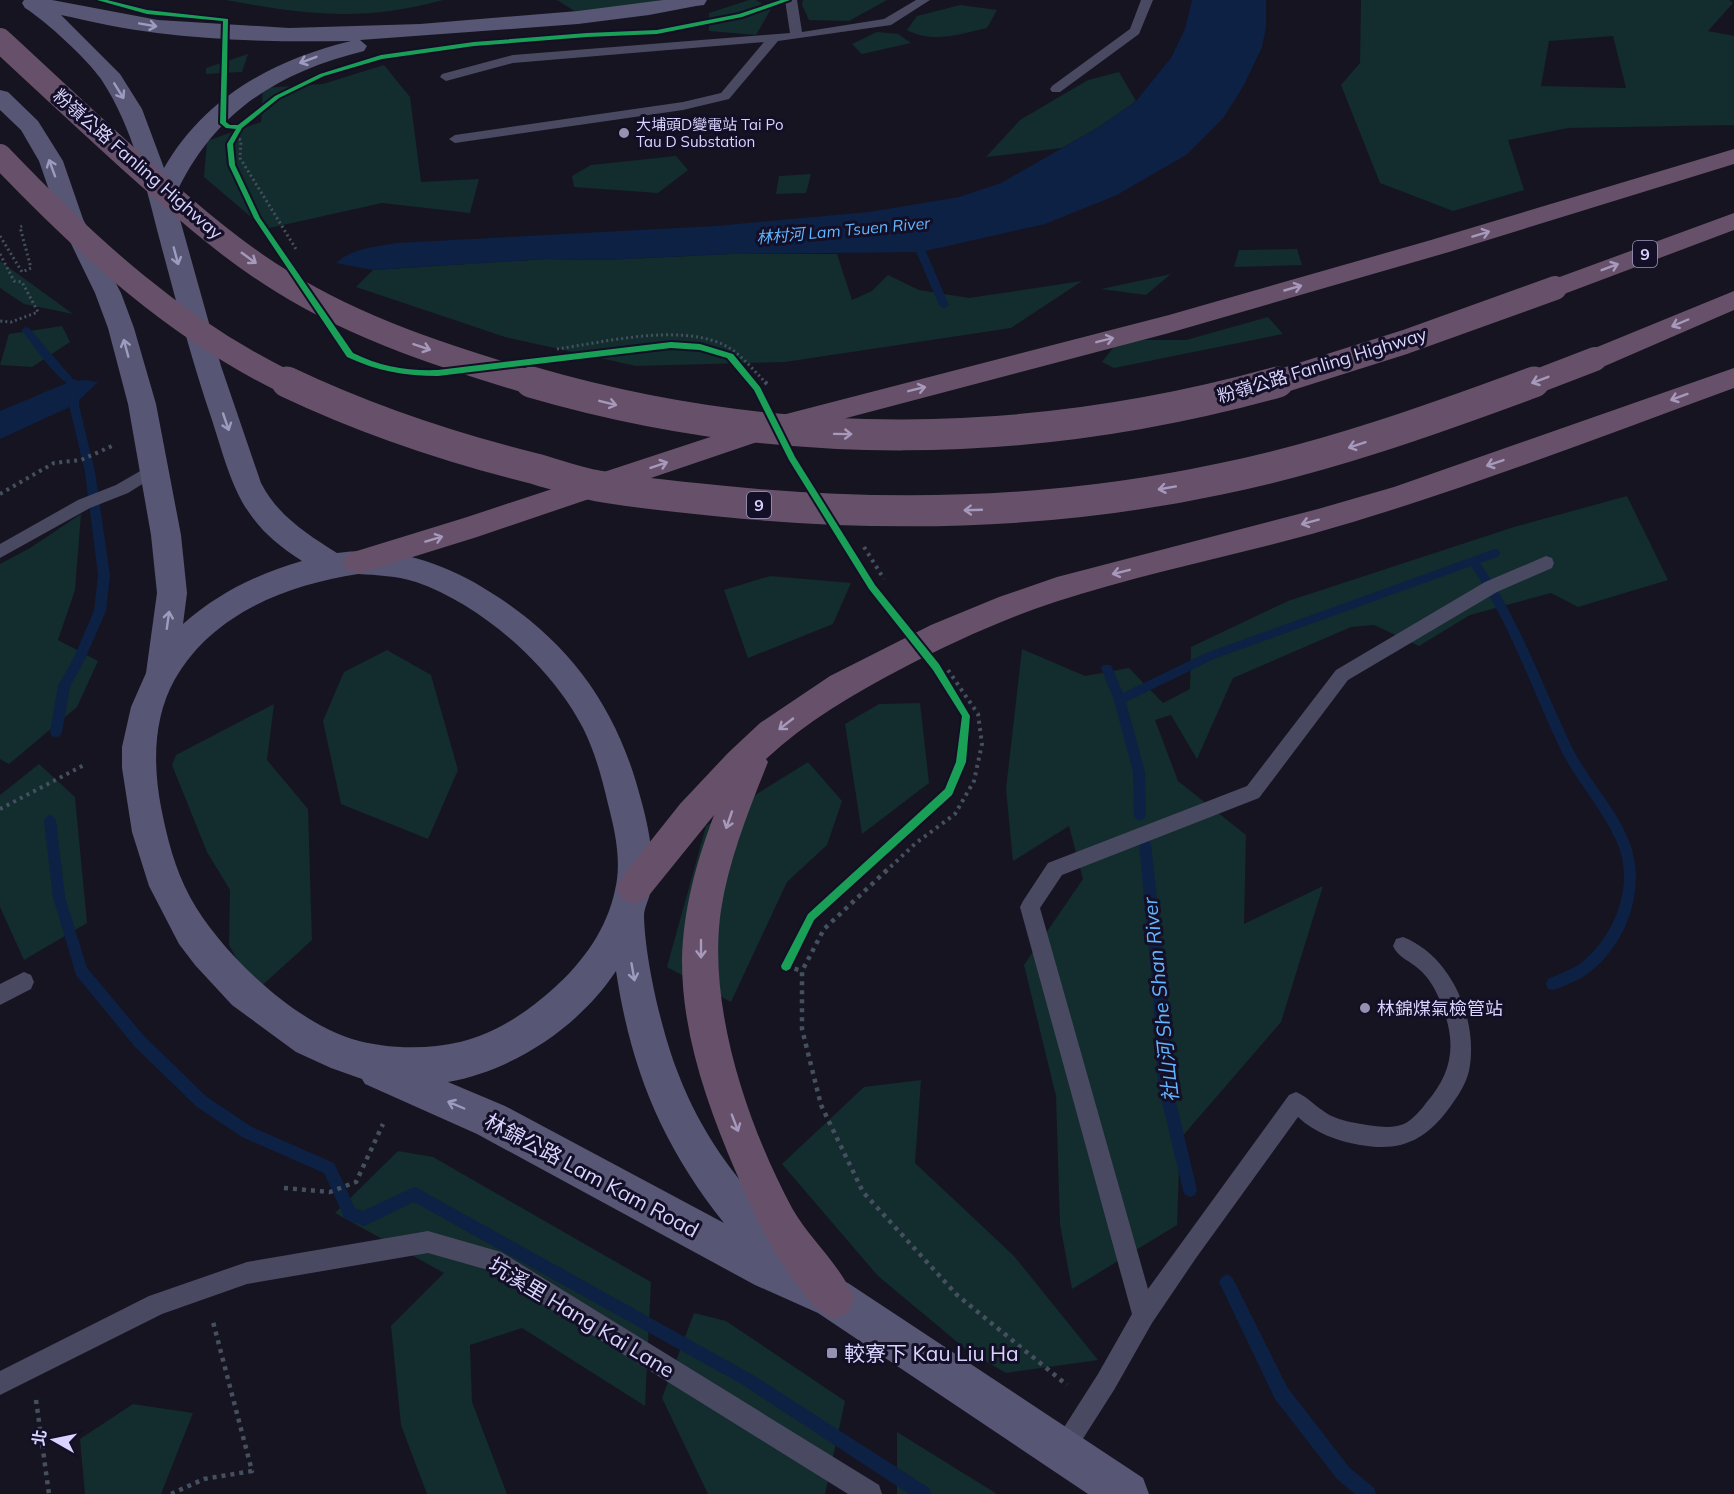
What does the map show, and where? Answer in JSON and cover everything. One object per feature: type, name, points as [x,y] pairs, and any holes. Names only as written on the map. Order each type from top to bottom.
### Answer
[{"type":"highway","name":"粉嶺公路 Fanling Highway","points":[[0,40],[197,221],[299,292],[337,313],[417,346],[535,385],[647,412],[733,425],[834,434],[951,435],[1048,429],[1149,413],[1269,385],[1408,341],[1734,221]]},
{"type":"highway","name":"9","points":[[0,156],[116,272],[206,337],[263,371],[333,404],[470,453],[597,485],[731,502],[836,511],[978,511],[1110,498],[1219,480],[1342,450],[1462,410],[1595,359],[1734,300]]},
{"type":"highway","points":[[345,563],[467,529],[759,431],[1180,321],[1440,246],[1734,156]]},
{"type":"highway","points":[[630,901],[704,801],[758,746],[814,702],[860,675],[991,612],[1080,582],[1353,511],[1734,378]]},
{"type":"highway","points":[[758,746],[733,807],[709,891],[702,931],[701,980],[705,1010],[715,1068],[735,1125],[780,1225],[833,1298]]},
{"type":"main road","points":[[31,1],[154,27],[222,33],[358,35],[426,32],[637,11],[696,0]]},
{"type":"main road","points":[[31,1],[67,31],[109,74],[130,109],[147,152],[207,366],[247,483],[259,507],[289,538],[345,563]]},
{"type":"main road","points":[[161,199],[184,155],[209,122],[236,98],[267,78],[303,61],[335,50],[426,32]]},
{"type":"main road","points":[[0,97],[30,126],[42,145],[71,219],[108,293],[121,328],[142,404],[166,536],[172,593],[160,678],[143,726],[139,750],[140,779],[156,861],[172,899],[190,932],[217,967],[245,993],[314,1042],[349,1058],[386,1064],[452,1063],[510,1041],[557,1010],[577,991],[611,945],[630,901]]},
{"type":"main road","points":[[160,678],[182,645],[209,618],[235,599],[264,584],[294,573],[345,563]]},
{"type":"main road","name":"林錦公路 Lam Kam Road","points":[[345,563],[406,566],[461,589],[530,635],[561,666],[586,703],[607,744],[623,789],[635,858],[630,901],[633,972],[653,1063],[667,1099],[695,1153],[739,1210],[833,1298]]},
{"type":"main road","name":"林錦公路 Lam Kam Road","points":[[349,1058],[490,1120],[770,1270],[833,1298],[1127,1494]]},
{"type":"lane","points":[[791,0],[797,36]]},
{"type":"lane","points":[[447,76],[513,59],[797,36],[887,22],[924,0]]},
{"type":"lane","points":[[1056,88],[1135,31],[1147,0]]},
{"type":"lane","points":[[455,139],[683,106],[725,96],[774,38]]},
{"type":"lane","points":[[0,552],[84,504],[122,489],[154,469]]},
{"type":"lane","points":[[1144,1315],[1118,1230],[1030,907],[1055,869],[1253,792],[1342,675],[1491,587],[1546,563]]},
{"type":"lane","points":[[1062,1450],[1106,1382],[1144,1315],[1188,1250],[1296,1102],[1321,1122],[1352,1132],[1383,1138],[1414,1131],[1437,1107],[1458,1074],[1460,1037],[1450,999],[1429,966],[1403,946]]},
{"type":"lane","points":[[0,994],[24,982]]},
{"type":"lane","name":"坑溪里 Hang Kai Lane","points":[[0,1383],[156,1304],[247,1273],[428,1242],[493,1260],[870,1494]]},
{"type":"path","points":[[231,165],[231,144],[240,127]]},
{"type":"path","points":[[233,138],[241,140],[240,158],[272,213]]},
{"type":"path","points":[[0,236],[22,272],[31,268],[20,227],[28,220]]},
{"type":"path","points":[[0,254],[14,281],[22,282],[38,312],[11,322],[0,321]]},
{"type":"path","points":[[671,345],[700,347],[730,356],[757,389]]},
{"type":"path","points":[[555,359],[578,356]]},
{"type":"path","points":[[0,494],[54,463],[81,460],[112,446]]},
{"type":"path","points":[[939,664],[960,706]]},
{"type":"path","points":[[939,664],[978,714],[982,744],[975,781],[955,814],[916,843],[824,929],[802,971],[802,1029],[820,1105],[862,1192],[957,1295],[1090,1405]]},
{"type":"path","points":[[0,809],[86,764]]},
{"type":"path","points":[[791,956],[786,966],[802,971]]},
{"type":"path","points":[[284,1188],[329,1194],[348,1188],[356,1182],[383,1124]]},
{"type":"path","points":[[171,1494],[204,1479],[252,1471],[204,1288]]},
{"type":"path","points":[[33,1366],[37,1416],[49,1494]]},
{"type":"green space","points":[[226,0],[443,0],[387,11],[334,14]]},
{"type":"green space","points":[[557,0],[662,0],[631,7],[576,12]]},
{"type":"green space","points":[[749,0],[756,0],[771,9],[756,35],[709,31],[709,13]]},
{"type":"green space","points":[[803,0],[887,0],[849,21],[809,20],[802,5]]},
{"type":"green space","points":[[1361,0],[1729,0],[1733,3],[1708,31],[1734,36],[1734,125],[1568,128],[1508,140],[1524,190],[1453,211],[1380,183],[1341,85],[1360,63]],"holes":[[[1613,36],[1626,88],[1541,86],[1549,41]]]},
{"type":"green space","points":[[960,5],[997,10],[987,28],[966,33],[937,37],[907,30],[917,16]]},
{"type":"green space","points":[[877,32],[898,34],[911,43],[862,54],[852,44]]},
{"type":"green space","points":[[248,54],[242,72],[206,74],[206,68]]},
{"type":"green space","points":[[384,65],[410,97],[421,182],[479,179],[470,213],[382,203],[265,229],[204,177],[207,141],[261,122],[263,88],[323,84]]},
{"type":"green space","points":[[1119,72],[1136,101],[1099,127],[1062,148],[986,157],[1020,120],[1088,80]]},
{"type":"green space","points":[[676,156],[688,170],[658,193],[574,187],[572,176],[591,165]]},
{"type":"green space","points":[[811,174],[806,193],[776,194],[779,176]]},
{"type":"green space","points":[[1297,249],[1302,265],[1234,267],[1239,250]]},
{"type":"green space","points":[[730,254],[837,254],[852,300],[872,291],[888,275],[919,290],[969,298],[1082,281],[1011,328],[785,362],[636,366],[505,337],[356,287],[373,270],[546,259],[603,260]]},
{"type":"green space","points":[[0,261],[73,314],[24,304],[0,288]]},
{"type":"green space","points":[[1171,274],[1146,295],[1101,289]]},
{"type":"green space","points":[[1268,317],[1283,334],[1114,368],[1102,362],[1119,340],[1186,340]]},
{"type":"green space","points":[[62,326],[70,342],[32,367],[0,365],[9,334]]},
{"type":"green space","points":[[1627,496],[1668,580],[1578,607],[1551,593],[1470,615],[1419,646],[1374,625],[1351,627],[1233,678],[1197,759],[1171,715],[1155,720],[1178,781],[1246,835],[1244,924],[1323,886],[1281,1022],[1180,1139],[1177,1225],[1072,1289],[1060,1224],[1056,1096],[1024,965],[1083,879],[1069,826],[1013,861],[1006,789],[1022,649],[1085,676],[1129,668],[1163,703],[1190,689],[1191,647],[1288,601],[1514,527]]},
{"type":"green space","points":[[81,514],[75,590],[58,640],[98,661],[77,707],[9,764],[0,759],[0,564],[30,548]]},
{"type":"green space","points":[[770,576],[851,583],[833,624],[748,658],[724,590]]},
{"type":"green space","points":[[387,650],[431,675],[458,770],[428,839],[341,804],[323,721],[344,672]]},
{"type":"green space","points":[[920,703],[929,783],[862,834],[845,724],[879,704]]},
{"type":"green space","points":[[274,704],[267,760],[308,809],[312,940],[255,992],[229,945],[230,890],[207,852],[172,765],[176,755]]},
{"type":"green space","points":[[808,762],[842,801],[827,845],[787,882],[731,1002],[667,967],[706,826]]},
{"type":"green space","points":[[39,764],[75,797],[87,923],[24,960],[0,907],[0,795]]},
{"type":"green space","points":[[921,1080],[915,1163],[1014,1256],[1098,1360],[1006,1373],[968,1351],[878,1276],[782,1164],[864,1087]]},
{"type":"green space","points":[[398,1151],[433,1157],[651,1282],[645,1406],[522,1328],[470,1345],[472,1402],[507,1494],[427,1494],[401,1425],[391,1326],[444,1273],[335,1213]]},
{"type":"green space","points":[[694,1313],[726,1321],[845,1401],[825,1494],[708,1494],[662,1398]]},
{"type":"green space","points":[[133,1404],[193,1413],[161,1494],[85,1494],[80,1439]]},
{"type":"green space","points":[[897,1432],[997,1494],[897,1494]]},
{"type":"water","name":"林村河 Lam Tsuen River","points":[[1192,0],[1266,0],[1266,27],[1262,47],[1244,85],[1224,117],[1186,155],[1117,195],[1045,224],[921,252],[730,254],[603,260],[546,259],[373,270],[336,263],[357,251],[396,243],[716,226],[869,212],[959,197],[1001,183],[1099,127],[1136,101],[1171,58],[1185,29]]},
{"type":"water","points":[[85,380],[98,382],[74,405],[0,439],[0,411],[69,382]]},
{"type":"waterway","name":"林村河 Lam Tsuen River","points":[[918,236],[919,247],[944,305]]},
{"type":"waterway","points":[[26,330],[69,382],[83,387]]},
{"type":"waterway","points":[[56,732],[64,686],[79,659],[100,611],[104,575],[90,472],[74,405],[75,393]]},
{"type":"waterway","points":[[1120,700],[1210,656],[1495,553]]},
{"type":"waterway","points":[[1473,561],[1501,604],[1524,650],[1570,756],[1616,828],[1628,857],[1630,874],[1626,908],[1611,939],[1585,967],[1553,984]]},
{"type":"waterway","name":"社山河 She Shan River","points":[[1107,668],[1120,700]]},
{"type":"waterway","name":"社山河 She Shan River","points":[[1120,700],[1139,772],[1140,815]]},
{"type":"waterway","points":[[50,821],[59,897],[81,971],[140,1042],[202,1102],[247,1132],[329,1168],[350,1214],[364,1219],[414,1194],[748,1380],[923,1494]]},
{"type":"waterway","name":"社山河 She Shan River","points":[[1145,844],[1160,993],[1165,1085],[1190,1190]]},
{"type":"waterway","name":"社山河 She Shan River","points":[[1227,1282],[1281,1393],[1343,1473],[1368,1494]]},
{"type":"cycle path","points":[[100,0],[147,12],[226,20],[223,123],[228,127],[240,127],[277,97],[322,75],[381,57],[474,44],[657,32],[740,16],[787,0]]},
{"type":"cycle path","points":[[240,127],[230,144],[232,165],[257,218],[350,355],[371,365],[392,370],[438,373],[671,345],[700,347],[730,356],[757,389],[792,458],[872,587],[936,667],[966,716],[961,762],[949,792],[811,917],[786,966]]},
{"type":"place","name":"大埔頭D變電站 Tai Po Tau D Substation","points":[[624,133]]},
{"type":"place","name":"林錦煤氣檢管站","points":[[1365,1008]]},
{"type":"place","name":"較寮下 Kau Liu Ha","points":[[832,1353]]}]
